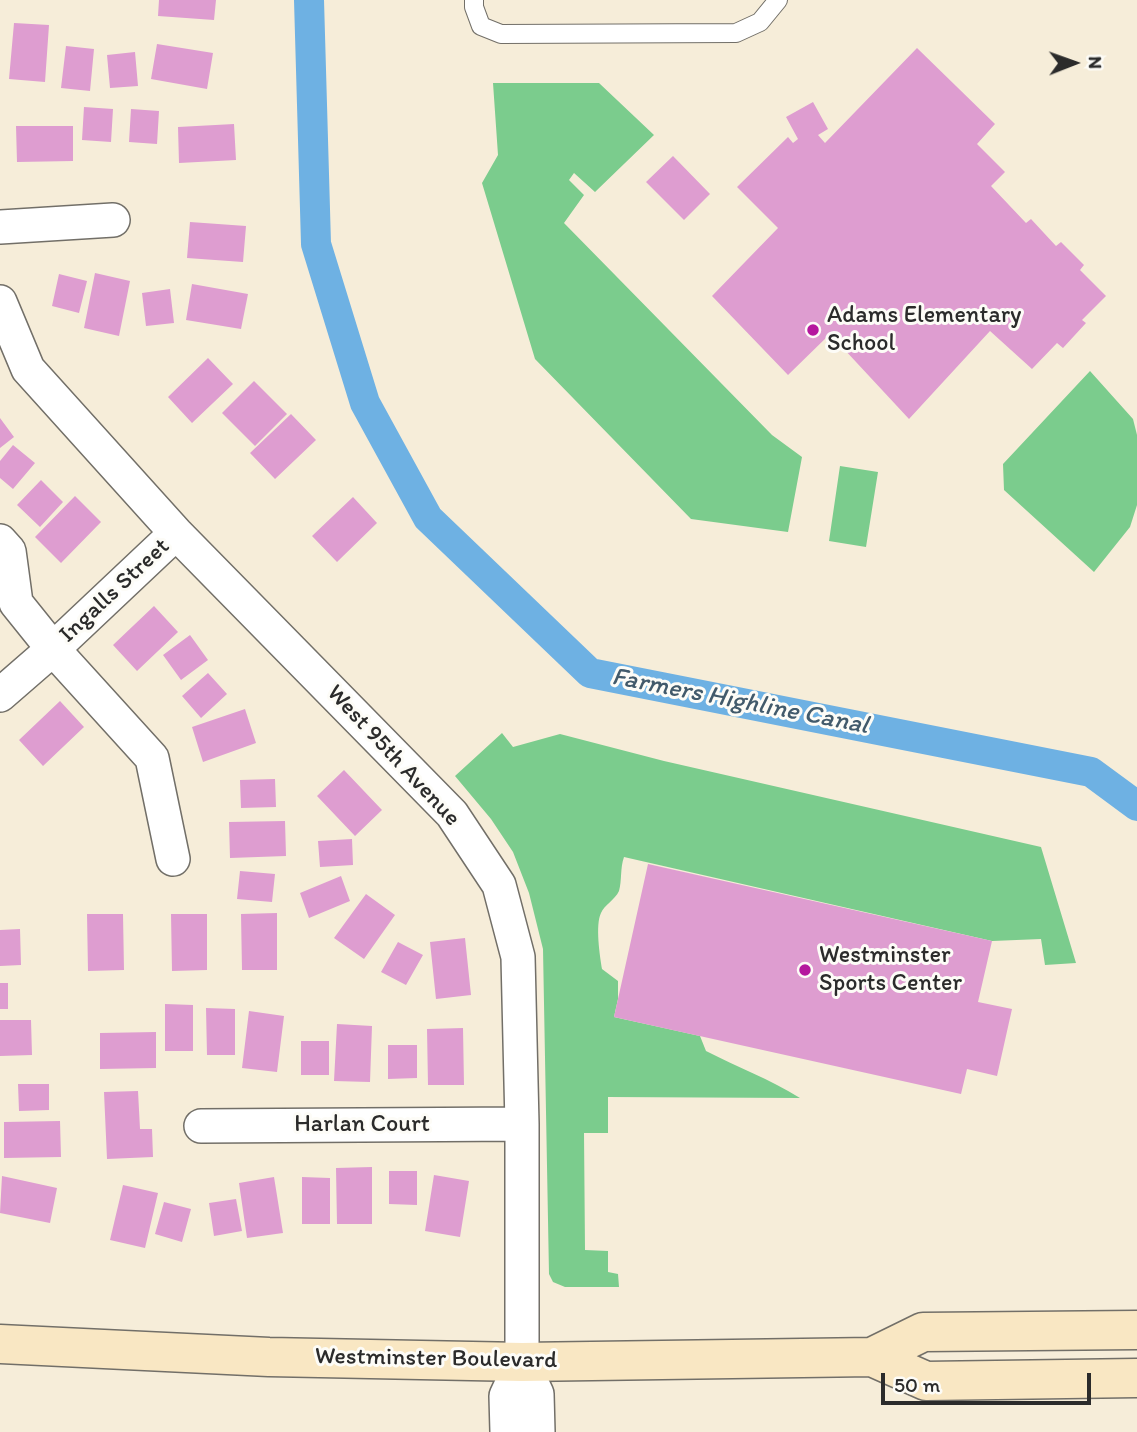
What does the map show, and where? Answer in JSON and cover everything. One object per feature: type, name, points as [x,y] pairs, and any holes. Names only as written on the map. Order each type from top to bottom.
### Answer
[{"type":"street","points":[[0,227],[113,220]]},
{"type":"street","name":"West 95th Avenue","points":[[0,302],[28,369],[176,533],[452,814],[499,885],[519,957],[522,1362],[537,1394],[538,1432]]},
{"type":"street","name":"Ingalls Street","points":[[0,695],[176,533]]},
{"type":"street","name":"Ingalls Street","points":[[0,541],[9,551],[8,600],[152,758],[173,859]]},
{"type":"street","name":"Harlan Court","points":[[201,1126],[522,1124]]},
{"type":"street","name":"Westminster Boulevard","points":[[872,1357],[923,1332],[1137,1330]]},
{"type":"street","name":"Westminster Boulevard","points":[[0,1344],[283,1357],[522,1362],[872,1357],[926,1381],[1137,1378]]},
{"type":"street","name":"West 95th Avenue","points":[[507,1432],[506,1396],[522,1362]]},
{"type":"lane","points":[[474,0],[481,26],[500,34],[736,33],[760,22],[778,0]]},
{"type":"green space","points":[[493,83],[599,83],[654,135],[595,192],[574,173],[569,180],[584,195],[564,223],[772,435],[802,457],[788,532],[691,519],[535,359],[482,183],[498,155]]},
{"type":"green space","points":[[1090,371],[1133,419],[1137,435],[1137,505],[1130,527],[1094,572],[1004,490],[1003,464]]},
{"type":"green space","points":[[840,466],[878,472],[866,547],[829,541]]},
{"type":"green space","points":[[502,733],[513,747],[560,734],[664,761],[1041,847],[1076,963],[1045,965],[1041,939],[992,941],[624,857],[619,891],[602,910],[598,925],[602,969],[618,981],[614,1017],[700,1036],[706,1051],[800,1098],[608,1097],[608,1133],[584,1133],[585,1250],[608,1251],[608,1272],[618,1274],[619,1287],[565,1287],[553,1282],[549,1274],[543,949],[529,893],[513,852],[491,819],[455,776]]},
{"type":"building","points":[[159,0],[216,0],[214,20],[158,16]]},
{"type":"building","points":[[14,23],[49,25],[45,82],[9,79]]},
{"type":"building","points":[[157,44],[213,53],[207,89],[151,79]]},
{"type":"building","points":[[66,46],[94,49],[90,91],[61,88]]},
{"type":"building","name":"Adams Elementary School","points":[[917,48],[995,124],[977,144],[1005,172],[991,186],[1026,223],[1031,219],[1056,246],[1061,242],[1084,265],[1080,270],[1106,296],[1082,320],[1086,323],[1063,348],[1057,343],[1032,369],[990,331],[909,419],[830,334],[788,375],[712,296],[778,228],[737,187],[788,137],[793,143],[798,139],[786,117],[813,102],[828,129],[818,135],[825,143]]},
{"type":"building","points":[[135,52],[138,86],[110,88],[107,55]]},
{"type":"building","points":[[84,107],[113,109],[111,142],[82,140]]},
{"type":"building","points":[[131,109],[159,111],[157,144],[129,142]]},
{"type":"building","points":[[234,124],[236,160],[179,163],[178,127]]},
{"type":"building","points":[[16,126],[73,126],[73,161],[17,162]]},
{"type":"building","points":[[673,156],[710,194],[684,220],[646,182]]},
{"type":"building","points":[[190,222],[246,226],[243,262],[187,258]]},
{"type":"building","points":[[95,273],[130,281],[119,336],[84,328]]},
{"type":"building","points":[[59,274],[87,281],[79,313],[52,306]]},
{"type":"building","points":[[192,284],[248,294],[241,329],[186,320]]},
{"type":"building","points":[[170,289],[174,323],[146,326],[142,293]]},
{"type":"building","points":[[208,358],[233,384],[192,423],[168,397]]},
{"type":"building","points":[[254,381],[287,414],[255,446],[222,413]]},
{"type":"building","points":[[291,414],[316,440],[275,479],[250,453]]},
{"type":"building","points":[[0,418],[14,437],[0,448]]},
{"type":"building","points":[[13,445],[35,463],[13,489],[0,478],[0,461]]},
{"type":"building","points":[[41,480],[63,502],[40,527],[17,505]]},
{"type":"building","points":[[75,496],[101,522],[61,563],[35,537]]},
{"type":"building","points":[[353,497],[377,523],[337,562],[312,536]]},
{"type":"building","points":[[154,606],[178,632],[137,671],[113,645]]},
{"type":"building","points":[[190,635],[208,660],[181,680],[163,655]]},
{"type":"building","points":[[208,673],[227,694],[201,718],[182,696]]},
{"type":"building","points":[[60,701],[84,727],[43,766],[19,740]]},
{"type":"building","points":[[245,709],[256,743],[203,762],[192,727]]},
{"type":"building","points":[[344,770],[382,810],[355,836],[317,796]]},
{"type":"building","points":[[275,779],[276,807],[241,808],[240,780]]},
{"type":"building","points":[[285,821],[286,856],[230,858],[229,822]]},
{"type":"building","points":[[352,839],[353,865],[320,867],[318,841]]},
{"type":"building","name":"Westminster Sports Center","points":[[648,864],[992,941],[978,1002],[1012,1009],[997,1076],[967,1069],[961,1094],[614,1017]]},
{"type":"building","points":[[240,871],[275,874],[272,902],[237,899]]},
{"type":"building","points":[[341,876],[350,901],[309,918],[300,893]]},
{"type":"building","points":[[366,894],[395,915],[364,959],[334,938]]},
{"type":"building","points":[[277,913],[277,970],[242,970],[241,914]]},
{"type":"building","points":[[87,914],[123,914],[124,970],[88,971]]},
{"type":"building","points":[[171,914],[207,914],[207,970],[172,971]]},
{"type":"building","points":[[20,929],[21,965],[0,966],[0,930]]},
{"type":"building","points":[[465,938],[471,995],[436,999],[430,942]]},
{"type":"building","points":[[398,942],[423,955],[406,985],[381,972]]},
{"type":"building","points":[[0,983],[8,983],[8,1009],[0,1009]]},
{"type":"building","points":[[165,1004],[193,1005],[193,1051],[165,1051]]},
{"type":"building","points":[[206,1008],[235,1009],[235,1055],[207,1055]]},
{"type":"building","points":[[249,1011],[284,1016],[277,1072],[242,1068]]},
{"type":"building","points":[[0,1020],[31,1020],[32,1055],[0,1056]]},
{"type":"building","points":[[337,1024],[372,1026],[370,1082],[334,1081]]},
{"type":"building","points":[[463,1028],[464,1085],[428,1085],[427,1029]]},
{"type":"building","points":[[156,1032],[156,1068],[100,1069],[100,1033]]},
{"type":"building","points":[[301,1041],[329,1041],[329,1075],[301,1075]]},
{"type":"building","points":[[388,1045],[417,1045],[417,1078],[388,1079]]},
{"type":"building","points":[[18,1084],[49,1084],[49,1110],[19,1111]]},
{"type":"building","points":[[138,1091],[140,1129],[152,1129],[153,1157],[107,1159],[104,1092]]},
{"type":"building","points":[[60,1121],[61,1157],[4,1158],[4,1122]]},
{"type":"building","points":[[372,1167],[372,1224],[337,1224],[336,1168]]},
{"type":"building","points":[[389,1171],[417,1171],[417,1205],[389,1204]]},
{"type":"building","points":[[434,1175],[469,1181],[460,1237],[425,1231]]},
{"type":"building","points":[[2,1176],[57,1188],[50,1223],[0,1213]]},
{"type":"building","points":[[274,1177],[283,1233],[247,1238],[239,1183]]},
{"type":"building","points":[[302,1177],[330,1178],[330,1224],[302,1224]]},
{"type":"building","points":[[123,1185],[158,1193],[145,1248],[110,1240]]},
{"type":"building","points":[[236,1199],[242,1231],[214,1236],[209,1203]]},
{"type":"building","points":[[164,1202],[191,1209],[182,1242],[155,1234]]},
{"type":"waterway","name":"Farmers Highline Canal","points":[[309,0],[316,244],[365,403],[428,518],[590,673],[1091,772],[1137,806]]},
{"type":"place","name":"Adams Elementary School","points":[[813,330]]},
{"type":"place","name":"Westminster Sports Center","points":[[805,970]]}]
